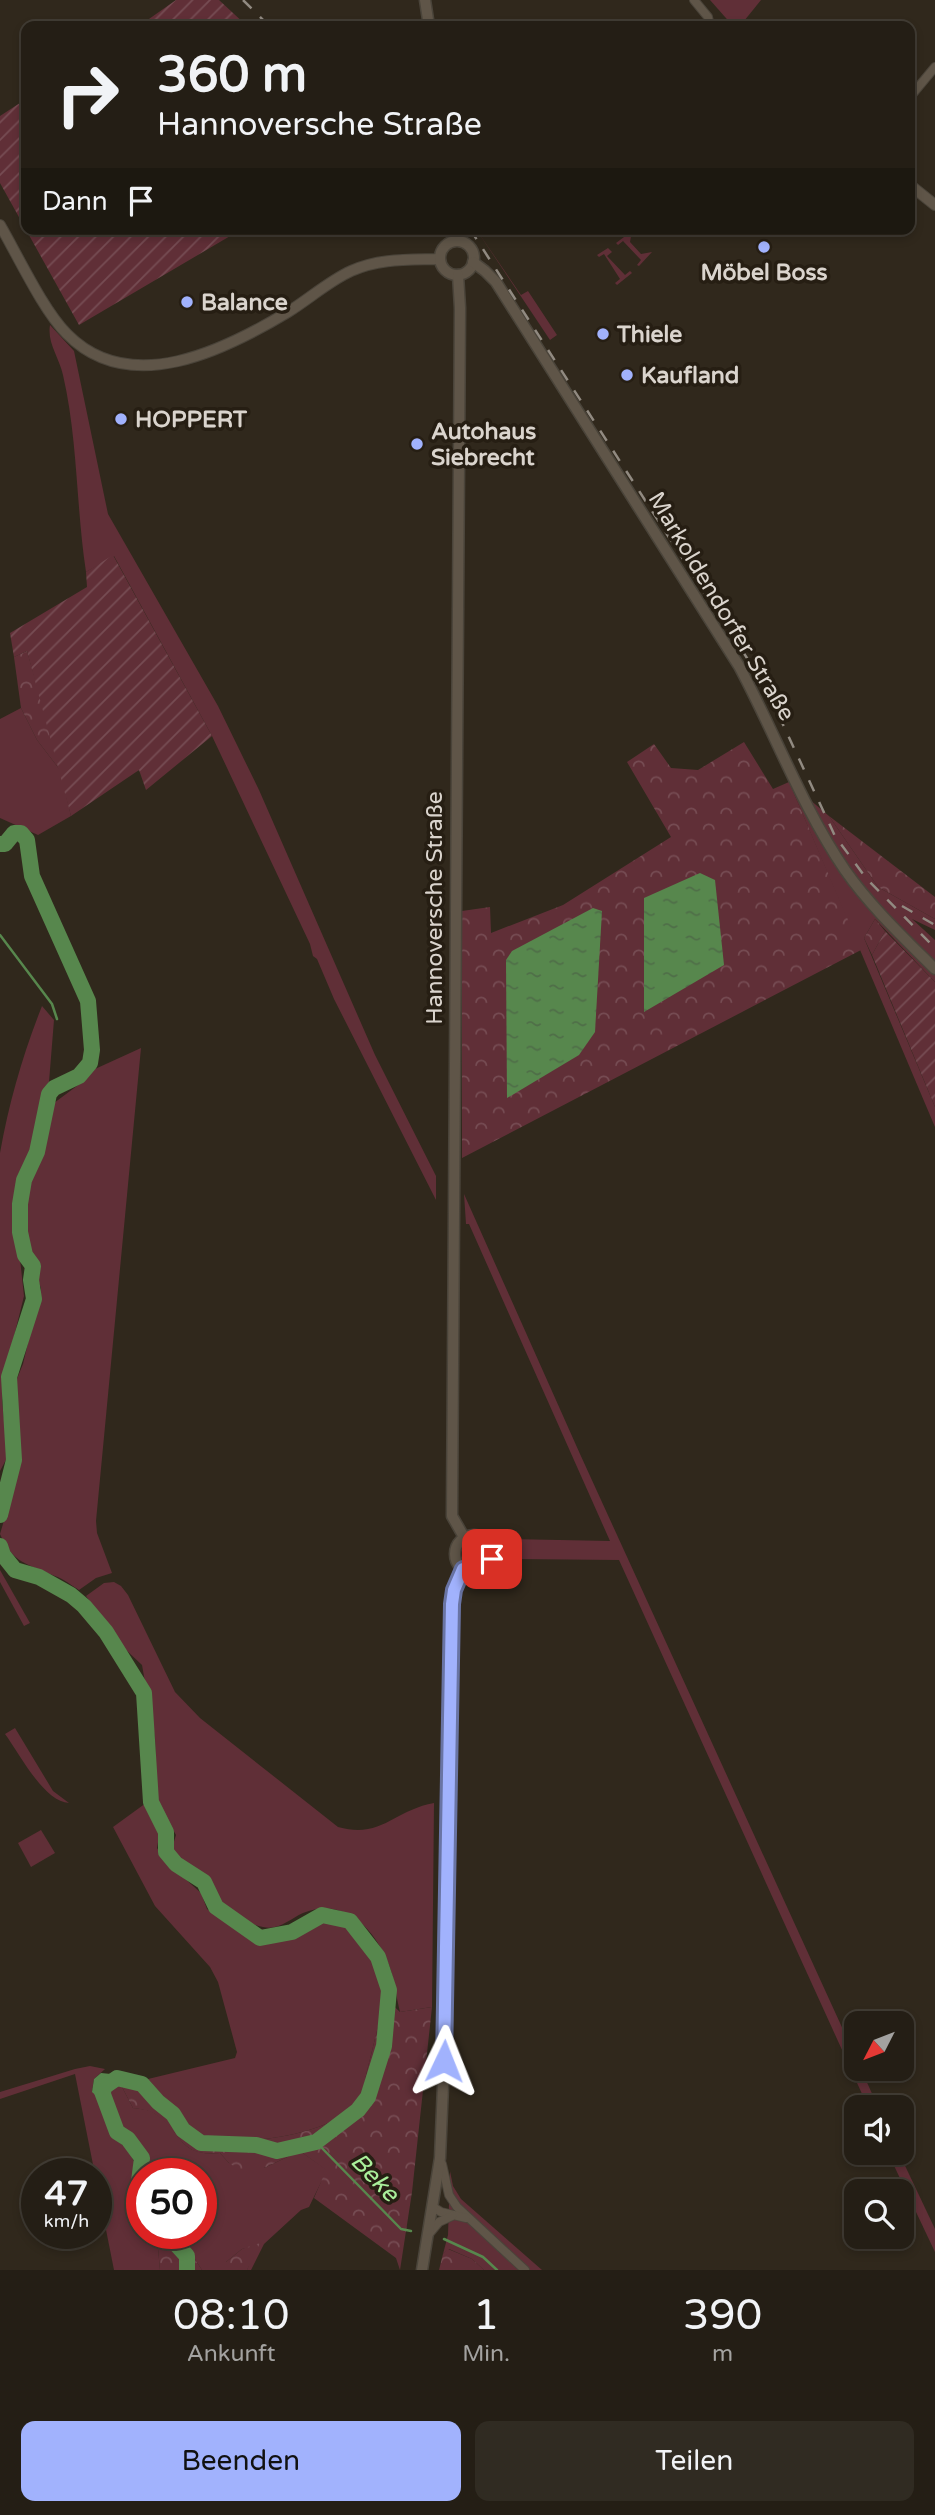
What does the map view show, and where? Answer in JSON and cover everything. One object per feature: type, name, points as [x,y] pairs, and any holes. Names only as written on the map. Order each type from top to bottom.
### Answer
[{"type":"main road","points":[[425,0],[428,21]]},
{"type":"main road","points":[[458,235],[458,242]]},
{"type":"main road","points":[[458,242],[470,248],[473,262],[467,271],[458,275],[447,272],[440,259],[446,245],[458,242]]},
{"type":"main road","name":"Markoldendorfer Straße","points":[[473,262],[496,282],[739,666],[817,823],[847,872],[889,923],[935,969]]},
{"type":"main road","name":"Hannoversche Straße","points":[[422,2270],[440,2158],[446,2000],[452,1604],[454,1590],[463,1569],[455,1556],[457,1545],[464,1537],[452,1516],[460,307],[458,275]]},
{"type":"main road","points":[[463,1569],[480,1572],[489,1564],[493,1553],[490,1544],[483,1537],[473,1534],[464,1537]]},
{"type":"street","points":[[694,0],[709,21]]},
{"type":"street","points":[[915,91],[935,67]]},
{"type":"street","points":[[915,189],[935,205]]},
{"type":"street","points":[[0,225],[65,333],[99,356],[115,363],[138,367],[169,363],[209,352],[288,312],[350,272],[377,262],[440,259]]},
{"type":"street","points":[[440,2158],[445,2182],[456,2211]]},
{"type":"street","points":[[433,2207],[442,2204],[468,2219],[525,2270]]},
{"type":"street","points":[[429,2234],[444,2218],[456,2211]]},
{"type":"green space","points":[[176,0],[219,0],[242,21],[146,21]]},
{"type":"green space","points":[[710,0],[761,0],[744,21],[729,21]]},
{"type":"green space","points":[[21,102],[21,221],[0,183],[0,116]]},
{"type":"green space","points":[[29,235],[232,235],[79,325]]},
{"type":"green space","points":[[480,235],[521,295],[528,291],[557,335],[550,340]]},
{"type":"green space","points":[[627,235],[631,235],[630,242],[641,254],[652,252],[639,266],[637,265],[641,260],[623,241],[618,245],[616,243]]},
{"type":"green space","points":[[608,248],[612,252],[607,256],[625,275],[630,271],[632,273],[617,285],[615,283],[620,279],[604,254],[599,257],[597,255]]},
{"type":"green space","points":[[50,325],[74,351],[108,514],[218,706],[259,790],[375,1055],[436,1176],[436,1200],[334,999],[317,959],[313,956],[310,944],[212,736],[114,556],[86,572],[72,424],[63,375],[50,338]]},
{"type":"green space","points":[[113,555],[212,736],[146,790],[139,770],[71,816],[27,651],[14,657],[10,633],[87,587],[86,572]]},
{"type":"green space","points":[[27,651],[60,770],[37,740],[21,708],[14,657]]},
{"type":"green space","points":[[21,708],[37,740],[60,770],[71,816],[38,835],[0,818],[0,719]]},
{"type":"green space","points":[[744,742],[773,789],[789,782],[861,950],[462,1158],[462,911],[490,907],[491,933],[563,905],[671,837],[627,762],[654,744],[671,768],[698,770]]},
{"type":"green space","points":[[789,782],[829,816],[878,887],[935,919],[935,930],[912,919],[935,940],[935,982],[875,919],[864,938],[935,1107],[935,1127]]},
{"type":"green space","points":[[829,816],[935,897],[935,919],[878,887]]},
{"type":"green space","points":[[875,919],[885,931],[872,955],[864,938]]},
{"type":"green space","points":[[885,931],[935,982],[935,1107],[872,955]]},
{"type":"green space","points":[[42,1006],[54,1020],[49,1082],[15,1212],[24,1296],[4,1377],[2,1401],[8,1456],[0,1471],[0,1153],[17,1078]]},
{"type":"green space","points":[[141,1048],[96,1521],[97,1533],[112,1573],[96,1578],[79,1590],[22,1562],[10,1552],[0,1534],[21,1463],[14,1386],[23,1364],[41,1288],[37,1278],[39,1267],[29,1247],[24,1226],[26,1192],[46,1144],[49,1116],[54,1103],[95,1069]]},
{"type":"green space","points":[[464,1194],[844,2032],[844,2054],[619,1560],[515,1559],[497,1563],[496,1531],[504,1539],[610,1541],[469,1224],[466,1224]]},
{"type":"green space","points":[[0,1570],[30,1623],[24,1626],[0,1582]]},
{"type":"green space","points":[[114,1582],[128,1595],[175,1692],[200,1718],[338,1827],[353,1830],[377,1827],[408,1811],[434,1803],[432,2007],[400,2012],[391,1971],[376,1939],[367,1928],[345,1912],[318,1909],[274,1927],[257,1926],[227,1908],[212,1884],[188,1868],[178,1857],[172,1848],[176,1835],[157,1801],[155,1738],[142,1665],[125,1649],[86,1596],[104,1583]]},
{"type":"green space","points":[[15,1728],[53,1791],[69,1803],[50,1794],[33,1775],[5,1734]]},
{"type":"green space","points":[[146,1803],[160,1831],[157,1848],[165,1861],[201,1893],[207,1909],[249,1939],[260,1942],[293,1937],[322,1922],[346,1925],[371,1959],[385,1998],[361,2097],[350,2110],[334,2121],[312,2129],[264,2139],[219,2140],[198,2134],[191,2128],[148,2079],[235,2058],[237,2052],[218,1982],[210,1967],[155,1906],[113,1827]]},
{"type":"green space","points":[[41,1830],[55,1853],[31,1867],[18,1843]]},
{"type":"green space","points":[[385,1998],[400,2012],[432,2007],[412,2192],[400,2270],[396,2258],[314,2198],[326,2170],[300,2151],[264,2168],[243,2172],[220,2153],[206,2153],[189,2148],[155,2114],[133,2108],[121,2085],[148,2079],[191,2128],[198,2134],[219,2140],[264,2139],[312,2129],[334,2121],[350,2110],[361,2097]]},
{"type":"green space","points":[[90,2066],[105,2069],[94,2079],[92,2091],[101,2100],[112,2137],[128,2149],[132,2158],[126,2158],[126,2249],[158,2249],[160,2270],[114,2270],[110,2249],[112,2249],[112,2158],[92,2158],[75,2074],[0,2099],[0,2092]]},
{"type":"green space","points":[[856,2081],[866,2081],[873,2095],[863,2095]]},
{"type":"green space","points":[[113,2085],[121,2085],[133,2108],[149,2111],[164,2120],[188,2147],[195,2151],[220,2153],[229,2163],[264,2168],[300,2151],[327,2170],[309,2207],[301,2210],[264,2244],[251,2270],[247,2270],[256,2246],[242,2249],[226,2262],[226,2270],[202,2270],[188,2249],[217,2249],[217,2158],[146,2158],[137,2139],[120,2127],[110,2097]]},
{"type":"green space","points":[[894,2165],[905,2165],[911,2179],[900,2179]]},
{"type":"green space","points":[[450,2171],[453,2186],[461,2199],[542,2270],[484,2270],[472,2259],[449,2249],[443,2254],[448,2235]]},
{"type":"green space","points":[[914,2185],[935,2229],[935,2252],[914,2208]]},
{"type":"green space","points":[[260,2243],[247,2270],[226,2270],[226,2262],[242,2249]]},
{"type":"green space","points":[[158,2249],[188,2249],[202,2270],[160,2270]]},
{"type":"green space","points":[[448,2249],[472,2259],[484,2270],[439,2270],[443,2254]]},
{"type":"water","points":[[700,873],[715,880],[724,965],[644,1012],[644,898]]},
{"type":"water","points":[[593,908],[602,911],[595,1032],[579,1055],[507,1098],[506,960],[512,951]]},
{"type":"water","points":[[101,2073],[111,2074],[121,2085],[113,2085],[110,2097],[112,2106],[104,2109],[101,2100],[92,2092],[94,2079]]},
{"type":"waterway","points":[[0,844],[5,844],[14,833],[21,833],[27,840],[32,876],[88,1001],[92,1050],[90,1063],[79,1076],[54,1088],[49,1094],[37,1152],[24,1180],[20,1204],[20,1232],[25,1255],[33,1266],[31,1280],[34,1299],[9,1377],[14,1460],[0,1515]]},
{"type":"waterway","points":[[0,935],[52,1004],[57,1019]]},
{"type":"waterway","points":[[0,1546],[3,1555],[15,1570],[39,1577],[71,1595],[84,1606],[106,1632],[144,1693],[151,1802],[166,1832],[166,1852],[176,1864],[204,1882],[216,1907],[260,1938],[292,1932],[322,1915],[350,1921],[378,1957],[389,1990],[384,2046],[368,2097],[358,2110],[316,2142],[277,2151],[256,2145],[201,2143],[183,2130],[173,2114],[142,2084],[117,2078],[101,2089],[117,2132],[128,2139],[142,2158]]},
{"type":"waterway","name":"Beke","points":[[316,2142],[401,2229],[411,2231]]},
{"type":"waterway","name":"Beke","points":[[444,2239],[483,2257],[497,2270]]},
{"type":"waterway","points":[[181,2249],[187,2256],[187,2270]]},
{"type":"railway","points":[[243,0],[264,21]]},
{"type":"railway","points":[[474,235],[765,686],[835,836],[866,878],[935,948]]},
{"type":"railway","points":[[902,906],[935,925]]},
{"type":"place","name":"Möbel Boss","points":[[764,247]]},
{"type":"place","name":"Balance","points":[[187,302]]},
{"type":"place","name":"Thiele","points":[[603,334]]},
{"type":"place","name":"Kaufland","points":[[627,375]]},
{"type":"place","name":"HOPPERT","points":[[121,419]]},
{"type":"place","name":"Autohaus Siebrecht","points":[[417,444]]},
{"type":"route","points":[[444,2061],[452,1604],[454,1590],[463,1569],[480,1572],[492,1559]]}]
